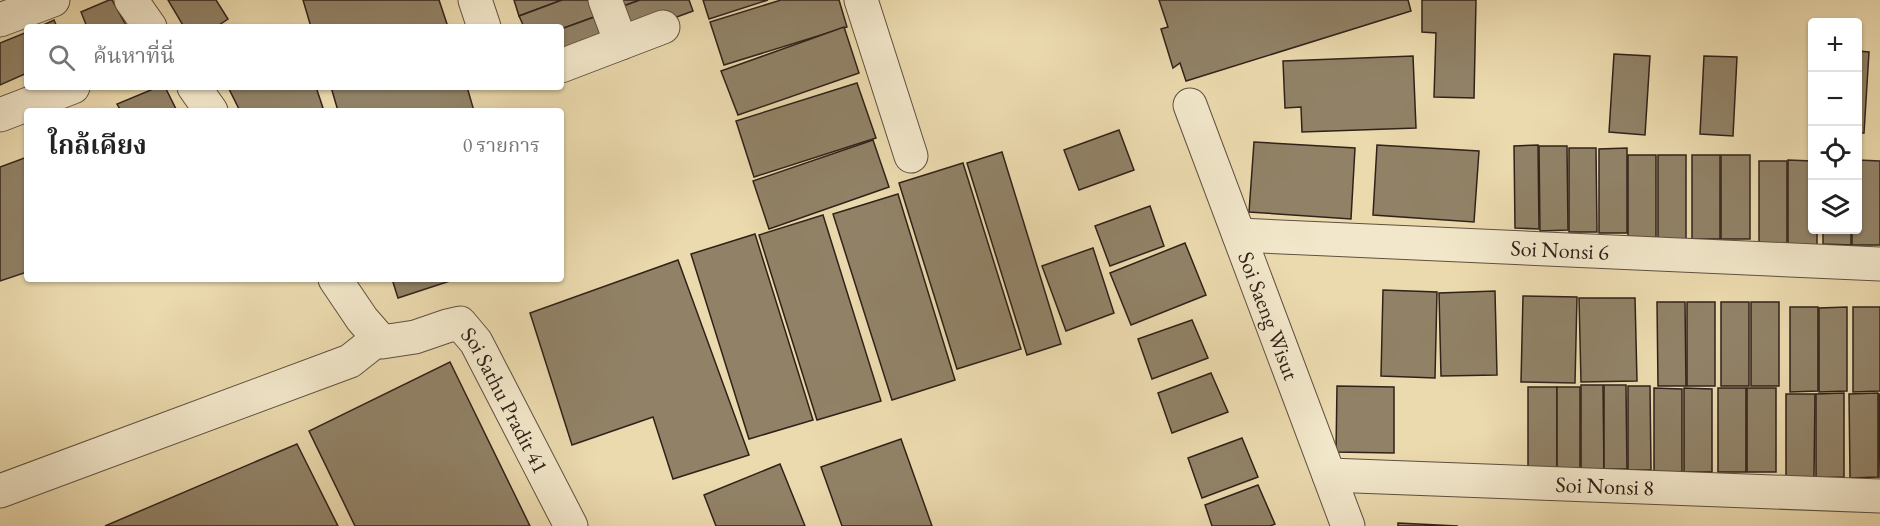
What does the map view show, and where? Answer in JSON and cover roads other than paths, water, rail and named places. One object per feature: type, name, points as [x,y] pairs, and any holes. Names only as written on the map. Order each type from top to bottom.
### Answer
[{"type":"street","points":[[0,20],[53,0]]},
{"type":"street","points":[[131,0],[148,24]]},
{"type":"street","points":[[475,0],[483,24]]},
{"type":"street","points":[[605,0],[621,43]]},
{"type":"street","points":[[861,0],[911,156]]},
{"type":"street","points":[[564,65],[663,27]]},
{"type":"street","points":[[0,115],[65,90]]},
{"type":"street","points":[[196,90],[210,108]]},
{"type":"street","name":"Soi Saeng Wisut","points":[[1190,105],[1348,526]]},
{"type":"street","name":"Soi Nonsi 6","points":[[1239,235],[1880,264]]},
{"type":"street","points":[[0,491],[350,361],[379,338],[362,319],[336,282]]},
{"type":"street","name":"Soi Sathu Pradit 41","points":[[379,338],[382,342],[415,338],[460,323],[476,342],[571,526]]},
{"type":"street","name":"Soi Nonsi 8","points":[[1329,475],[1880,496]]}]
